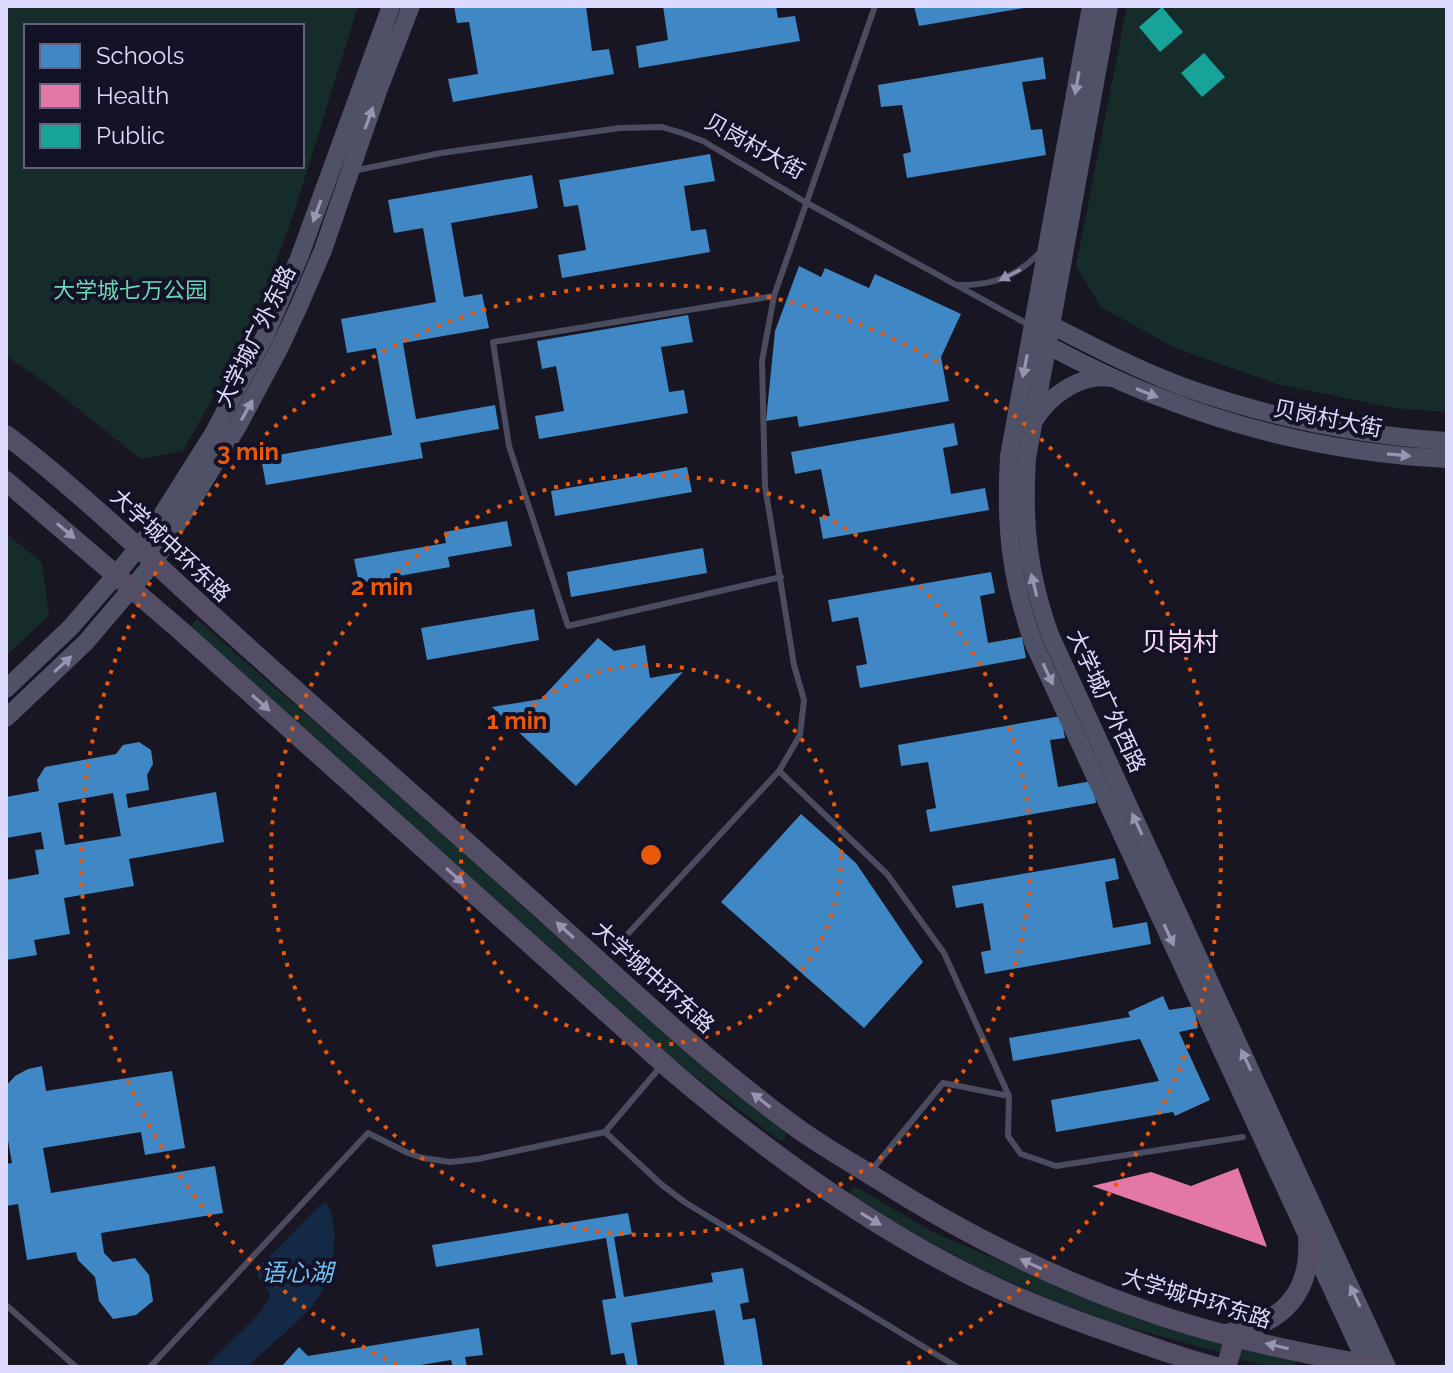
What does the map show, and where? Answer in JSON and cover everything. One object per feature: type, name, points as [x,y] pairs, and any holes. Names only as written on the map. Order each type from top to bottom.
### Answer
[{"type":"main road","name":"大学城广外东路","points":[[6,718],[86,642],[124,582],[138,547],[153,529],[213,434],[265,336],[299,258],[391,6]]},
{"type":"main road","name":"大学城广外东路","points":[[6,689],[71,627],[124,582],[154,562],[218,460],[258,390],[312,277],[411,6]]},
{"type":"main road","name":"大学城广外西路","points":[[1091,6],[1050,233],[1042,326],[1047,345],[1027,458],[1027,546],[1035,589],[1050,635],[1376,1366]]},
{"type":"main road","name":"大学城广外西路","points":[[1109,6],[1042,326],[1011,445],[1007,490],[1014,575],[1041,660],[1308,1237],[1376,1366]]},
{"type":"main road","name":"贝岗村大街","points":[[1042,326],[1157,376],[1218,398],[1356,431],[1447,441]]},
{"type":"main road","name":"贝岗村大街","points":[[1047,345],[1160,398],[1246,426],[1383,454],[1447,459]]},
{"type":"main road","points":[[1032,427],[1045,406],[1069,387],[1098,377],[1114,378]]},
{"type":"main road","name":"大学城中环东路","points":[[6,435],[40,460],[689,1040],[805,1134],[952,1225],[1035,1266],[1151,1313],[1228,1335],[1376,1366]]},
{"type":"main road","points":[[6,481],[124,582],[663,1064],[785,1161],[835,1196],[927,1252],[1009,1293],[1095,1328],[1216,1367]]},
{"type":"main road","points":[[785,1161],[805,1134]]},
{"type":"main road","points":[[835,1196],[840,1184],[862,1170]]},
{"type":"main road","points":[[1226,1367],[1232,1348],[1228,1335],[1275,1316],[1298,1293],[1306,1273],[1308,1237]]},
{"type":"lane","points":[[612,951],[779,771],[800,735],[804,700],[794,665],[765,486],[762,361],[774,296],[875,6]]},
{"type":"lane","name":"贝岗村大街","points":[[330,175],[441,153],[620,128],[662,127],[703,141],[952,283],[1042,326]]},
{"type":"lane","points":[[952,283],[976,285],[1006,278],[1034,259],[1050,233]]},
{"type":"lane","points":[[774,296],[493,342],[509,446],[568,626],[781,577]]},
{"type":"lane","points":[[779,771],[887,874],[944,953],[1009,1096],[1008,1136],[1021,1154],[1056,1166],[1243,1137]]},
{"type":"lane","points":[[150,1367],[368,1133],[408,1153],[450,1162],[605,1132],[663,1064]]},
{"type":"lane","points":[[862,1170],[943,1083],[1009,1096]]},
{"type":"lane","points":[[605,1132],[686,1203],[957,1367]]},
{"type":"lane","points":[[6,1305],[76,1367]]},
{"type":"green space","name":"大学城七万公园","points":[[6,6],[358,6],[276,262],[253,320],[183,451],[141,459],[46,383],[6,356]]},
{"type":"green space","points":[[1127,6],[1447,6],[1447,412],[1394,408],[1277,384],[1175,348],[1101,307],[1076,266]]},
{"type":"green space","points":[[6,534],[42,562],[49,615],[6,656]]},
{"type":"green space","points":[[197,619],[657,1027],[785,1132],[785,1139],[778,1139],[673,1060],[190,627]]},
{"type":"green space","points":[[854,1187],[933,1232],[1021,1270],[1222,1343],[1222,1353],[1109,1322],[983,1270],[851,1195],[850,1190]]},
{"type":"green space","points":[[1241,1348],[1296,1360],[1294,1367],[1270,1367],[1238,1359]]},
{"type":"water","name":"语心湖","points":[[326,1202],[333,1222],[334,1244],[331,1269],[318,1298],[248,1367],[205,1367],[255,1318],[270,1298],[258,1276],[259,1267]]},
{"type":"building: Schools","points":[[454,6],[586,6],[592,51],[609,49],[614,74],[453,102],[448,79],[478,74],[469,22],[457,23]]},
{"type":"building: Schools","points":[[663,6],[776,6],[778,18],[795,16],[800,41],[639,68],[636,46],[668,40]]},
{"type":"building: Schools","points":[[914,6],[1023,6],[1024,8],[919,26]]},
{"type":"building: Schools","points":[[1043,57],[1046,79],[1022,82],[1031,130],[1042,129],[1046,155],[907,178],[903,154],[911,152],[902,105],[881,107],[878,85]]},
{"type":"building: Schools","points":[[710,154],[715,181],[684,186],[691,231],[706,229],[710,252],[562,278],[558,255],[586,250],[578,205],[564,207],[559,180]]},
{"type":"building: Schools","points":[[532,175],[538,208],[451,223],[464,297],[482,294],[489,328],[403,343],[416,419],[495,405],[499,429],[420,443],[423,458],[266,485],[261,458],[392,435],[376,348],[347,353],[341,319],[436,302],[423,228],[394,233],[388,200]]},
{"type":"building: Schools","points":[[799,266],[821,277],[825,268],[869,288],[875,274],[961,314],[941,357],[949,401],[799,427],[797,416],[766,421],[775,331]]},
{"type":"building: Schools","points":[[688,315],[693,342],[661,347],[669,392],[684,390],[688,413],[539,439],[535,416],[564,411],[556,366],[542,369],[537,341]]},
{"type":"building: Schools","points":[[954,423],[958,445],[943,448],[951,494],[985,488],[989,510],[823,539],[819,517],[830,516],[821,469],[795,474],[791,452]]},
{"type":"building: Schools","points":[[687,467],[692,492],[555,516],[551,491]]},
{"type":"building: Schools","points":[[507,521],[512,546],[448,557],[450,567],[359,583],[354,559],[446,543],[444,532]]},
{"type":"building: Schools","points":[[703,548],[707,573],[571,597],[567,572]]},
{"type":"building: Schools","points":[[991,572],[995,593],[980,596],[988,643],[1022,637],[1026,658],[860,688],[856,666],[867,664],[858,617],[832,622],[828,600]]},
{"type":"building: Schools","points":[[534,609],[539,640],[427,660],[421,628]]},
{"type":"building: Schools","points":[[598,638],[614,651],[645,645],[650,678],[683,672],[576,786],[492,707],[541,699]]},
{"type":"building: Schools","points":[[1061,716],[1065,738],[1050,740],[1058,787],[1092,781],[1096,803],[930,832],[926,810],[936,808],[928,762],[901,766],[898,745]]},
{"type":"building: Schools","points":[[139,742],[151,750],[153,764],[147,775],[149,790],[126,794],[128,808],[216,792],[224,842],[129,859],[134,886],[64,898],[70,934],[34,940],[37,955],[6,960],[6,880],[39,874],[35,850],[44,849],[41,832],[6,838],[6,797],[39,791],[37,780],[45,767],[116,754],[123,745]],"holes":[[[113,793],[121,836],[65,845],[58,803]]]},
{"type":"building: Schools","points":[[801,814],[856,863],[923,962],[864,1028],[721,902]]},
{"type":"building: Schools","points":[[1115,858],[1119,879],[1105,882],[1113,928],[1147,922],[1151,944],[985,974],[981,952],[991,950],[983,903],[956,908],[952,886]]},
{"type":"building: Schools","points":[[1163,996],[1169,1010],[1194,1006],[1198,1028],[1179,1032],[1210,1100],[1175,1116],[1173,1112],[1056,1132],[1051,1100],[1159,1081],[1140,1039],[1013,1061],[1009,1038],[1130,1017],[1128,1012]]},
{"type":"building: Schools","points":[[42,1066],[46,1091],[172,1071],[185,1148],[145,1155],[141,1132],[43,1148],[51,1193],[215,1166],[223,1213],[101,1233],[104,1253],[113,1262],[135,1258],[149,1275],[153,1301],[136,1315],[113,1319],[99,1301],[95,1277],[78,1260],[76,1252],[27,1260],[18,1204],[6,1206],[6,1164],[12,1163],[6,1129],[6,1086],[15,1076]]},
{"type":"building: Schools","points":[[628,1213],[632,1234],[614,1237],[624,1297],[713,1282],[711,1273],[743,1268],[749,1302],[740,1304],[743,1320],[755,1318],[763,1367],[725,1367],[715,1310],[631,1323],[638,1367],[627,1367],[624,1353],[611,1355],[602,1300],[616,1298],[606,1238],[436,1267],[432,1245]]},
{"type":"building: Schools","points":[[479,1328],[483,1355],[465,1357],[467,1367],[453,1367],[451,1360],[408,1367],[281,1367],[299,1347],[308,1356]]},
{"type":"building: Health","points":[[1238,1168],[1267,1247],[1092,1186],[1151,1172],[1191,1186]]},
{"type":"building: Public","points":[[1162,7],[1183,32],[1160,52],[1139,27]]},
{"type":"building: Public","points":[[1204,53],[1225,77],[1202,97],[1181,73]]},
{"type":"district","name":"贝岗村","points":[[1180,642]]}]
